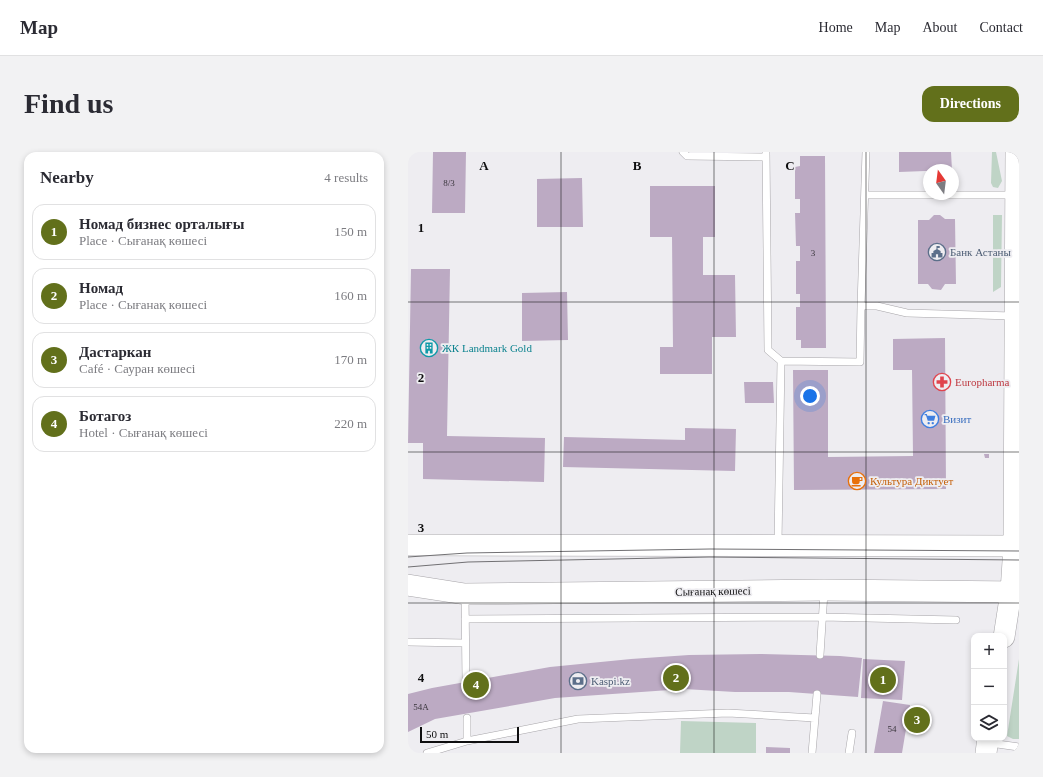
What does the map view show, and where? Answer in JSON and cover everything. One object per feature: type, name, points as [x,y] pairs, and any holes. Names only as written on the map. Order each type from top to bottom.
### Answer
[{"type":"main road","points":[[1005,633],[1015,592],[1017,348],[1016,152]]},
{"type":"main road","points":[[408,545],[1016,546]]},
{"type":"main road","name":"Сығанақ көшесі","points":[[408,585],[465,594],[824,590],[1015,592]]},
{"type":"lane","points":[[683,152],[687,156],[766,155],[768,350],[781,361],[860,362],[866,152]]},
{"type":"lane","points":[[865,195],[1017,185]]},
{"type":"lane","points":[[861,306],[878,306],[907,313],[1016,316]]},
{"type":"lane","points":[[778,545],[781,361]]},
{"type":"lane","points":[[820,655],[824,590]]},
{"type":"lane","points":[[465,594],[466,681]]},
{"type":"lane","points":[[465,619],[822,617],[956,620]]},
{"type":"lane","points":[[408,642],[465,643]]},
{"type":"lane","points":[[812,753],[817,694]]},
{"type":"lane","points":[[428,753],[467,741],[578,719],[728,713],[816,718]]},
{"type":"lane","points":[[467,718],[467,741]]},
{"type":"lane","points":[[849,753],[852,733]]},
{"type":"lane","points":[[987,745],[1019,746]]},
{"type":"green space","points":[[992,152],[996,152],[1002,181],[998,188],[993,187],[991,183]]},
{"type":"green space","points":[[993,215],[1002,215],[1001,287],[993,292]]},
{"type":"green space","points":[[1019,659],[1019,739],[1013,739],[1007,736]]},
{"type":"green space","points":[[681,721],[756,723],[756,753],[680,753]]},
{"type":"building","points":[[433,152],[466,152],[465,213],[432,213]]},
{"type":"building","points":[[899,152],[951,152],[952,164],[923,164],[923,171],[899,172]]},
{"type":"building","points":[[800,156],[825,156],[826,348],[801,348],[801,340],[796,340],[796,307],[800,307],[800,294],[796,294],[796,261],[800,261],[800,246],[796,246],[795,213],[800,213],[800,199],[795,199],[795,167],[800,166]]},
{"type":"building","points":[[582,178],[583,227],[537,227],[537,179]]},
{"type":"building","points":[[650,186],[715,186],[715,237],[703,237],[703,275],[735,275],[736,337],[712,337],[712,374],[660,374],[660,347],[673,347],[672,237],[650,237]]},
{"type":"building","name":"Банк Астаны","points":[[934,215],[940,215],[945,219],[955,219],[956,284],[945,284],[941,290],[932,289],[928,284],[918,284],[918,220],[929,220]]},
{"type":"building","name":"ЖК Landmark Gold","points":[[411,269],[450,269],[447,436],[545,438],[544,482],[423,479],[423,443],[408,443]]},
{"type":"building","points":[[567,292],[568,340],[522,341],[522,293]]},
{"type":"building","points":[[945,338],[946,489],[794,490],[793,370],[828,370],[828,457],[913,456],[912,370],[893,370],[893,339]]},
{"type":"building","points":[[744,382],[773,382],[774,403],[745,403]]},
{"type":"building","points":[[685,428],[736,429],[735,471],[563,467],[564,437],[685,440]]},
{"type":"building","points":[[984,454],[989,454],[989,458],[985,458]]},
{"type":"building","points":[[760,654],[862,658],[858,697],[789,692],[735,692],[684,689],[555,698],[435,719],[408,732],[408,694],[432,688],[550,667],[689,655]]},
{"type":"building","points":[[863,659],[905,661],[902,700],[861,698]]},
{"type":"building","points":[[883,701],[910,705],[902,753],[874,753]]},
{"type":"building","points":[[766,747],[790,748],[790,753],[766,753]]},
{"type":"tram line","points":[[408,557],[467,553],[710,549],[1019,551]]},
{"type":"tram line","points":[[408,567],[468,562],[709,557],[1019,560]]},
{"type":"place","name":"Банк Астаны","points":[[937,252]]},
{"type":"place","name":"ЖК Landmark Gold","points":[[429,348]]},
{"type":"place","name":"Europharma","points":[[942,382]]},
{"type":"place","name":"Визит","points":[[930,419]]},
{"type":"place","name":"Культура Диктует","points":[[857,481]]},
{"type":"place","name":"Номад","points":[[676,678]]},
{"type":"place","name":"Номад бизнес орталығы","points":[[883,680]]},
{"type":"place","name":"Kaspi.kz","points":[[578,681]]},
{"type":"place","name":"Ботагоз","points":[[476,685]]},
{"type":"place","name":"Дастаркан","points":[[917,720]]}]
